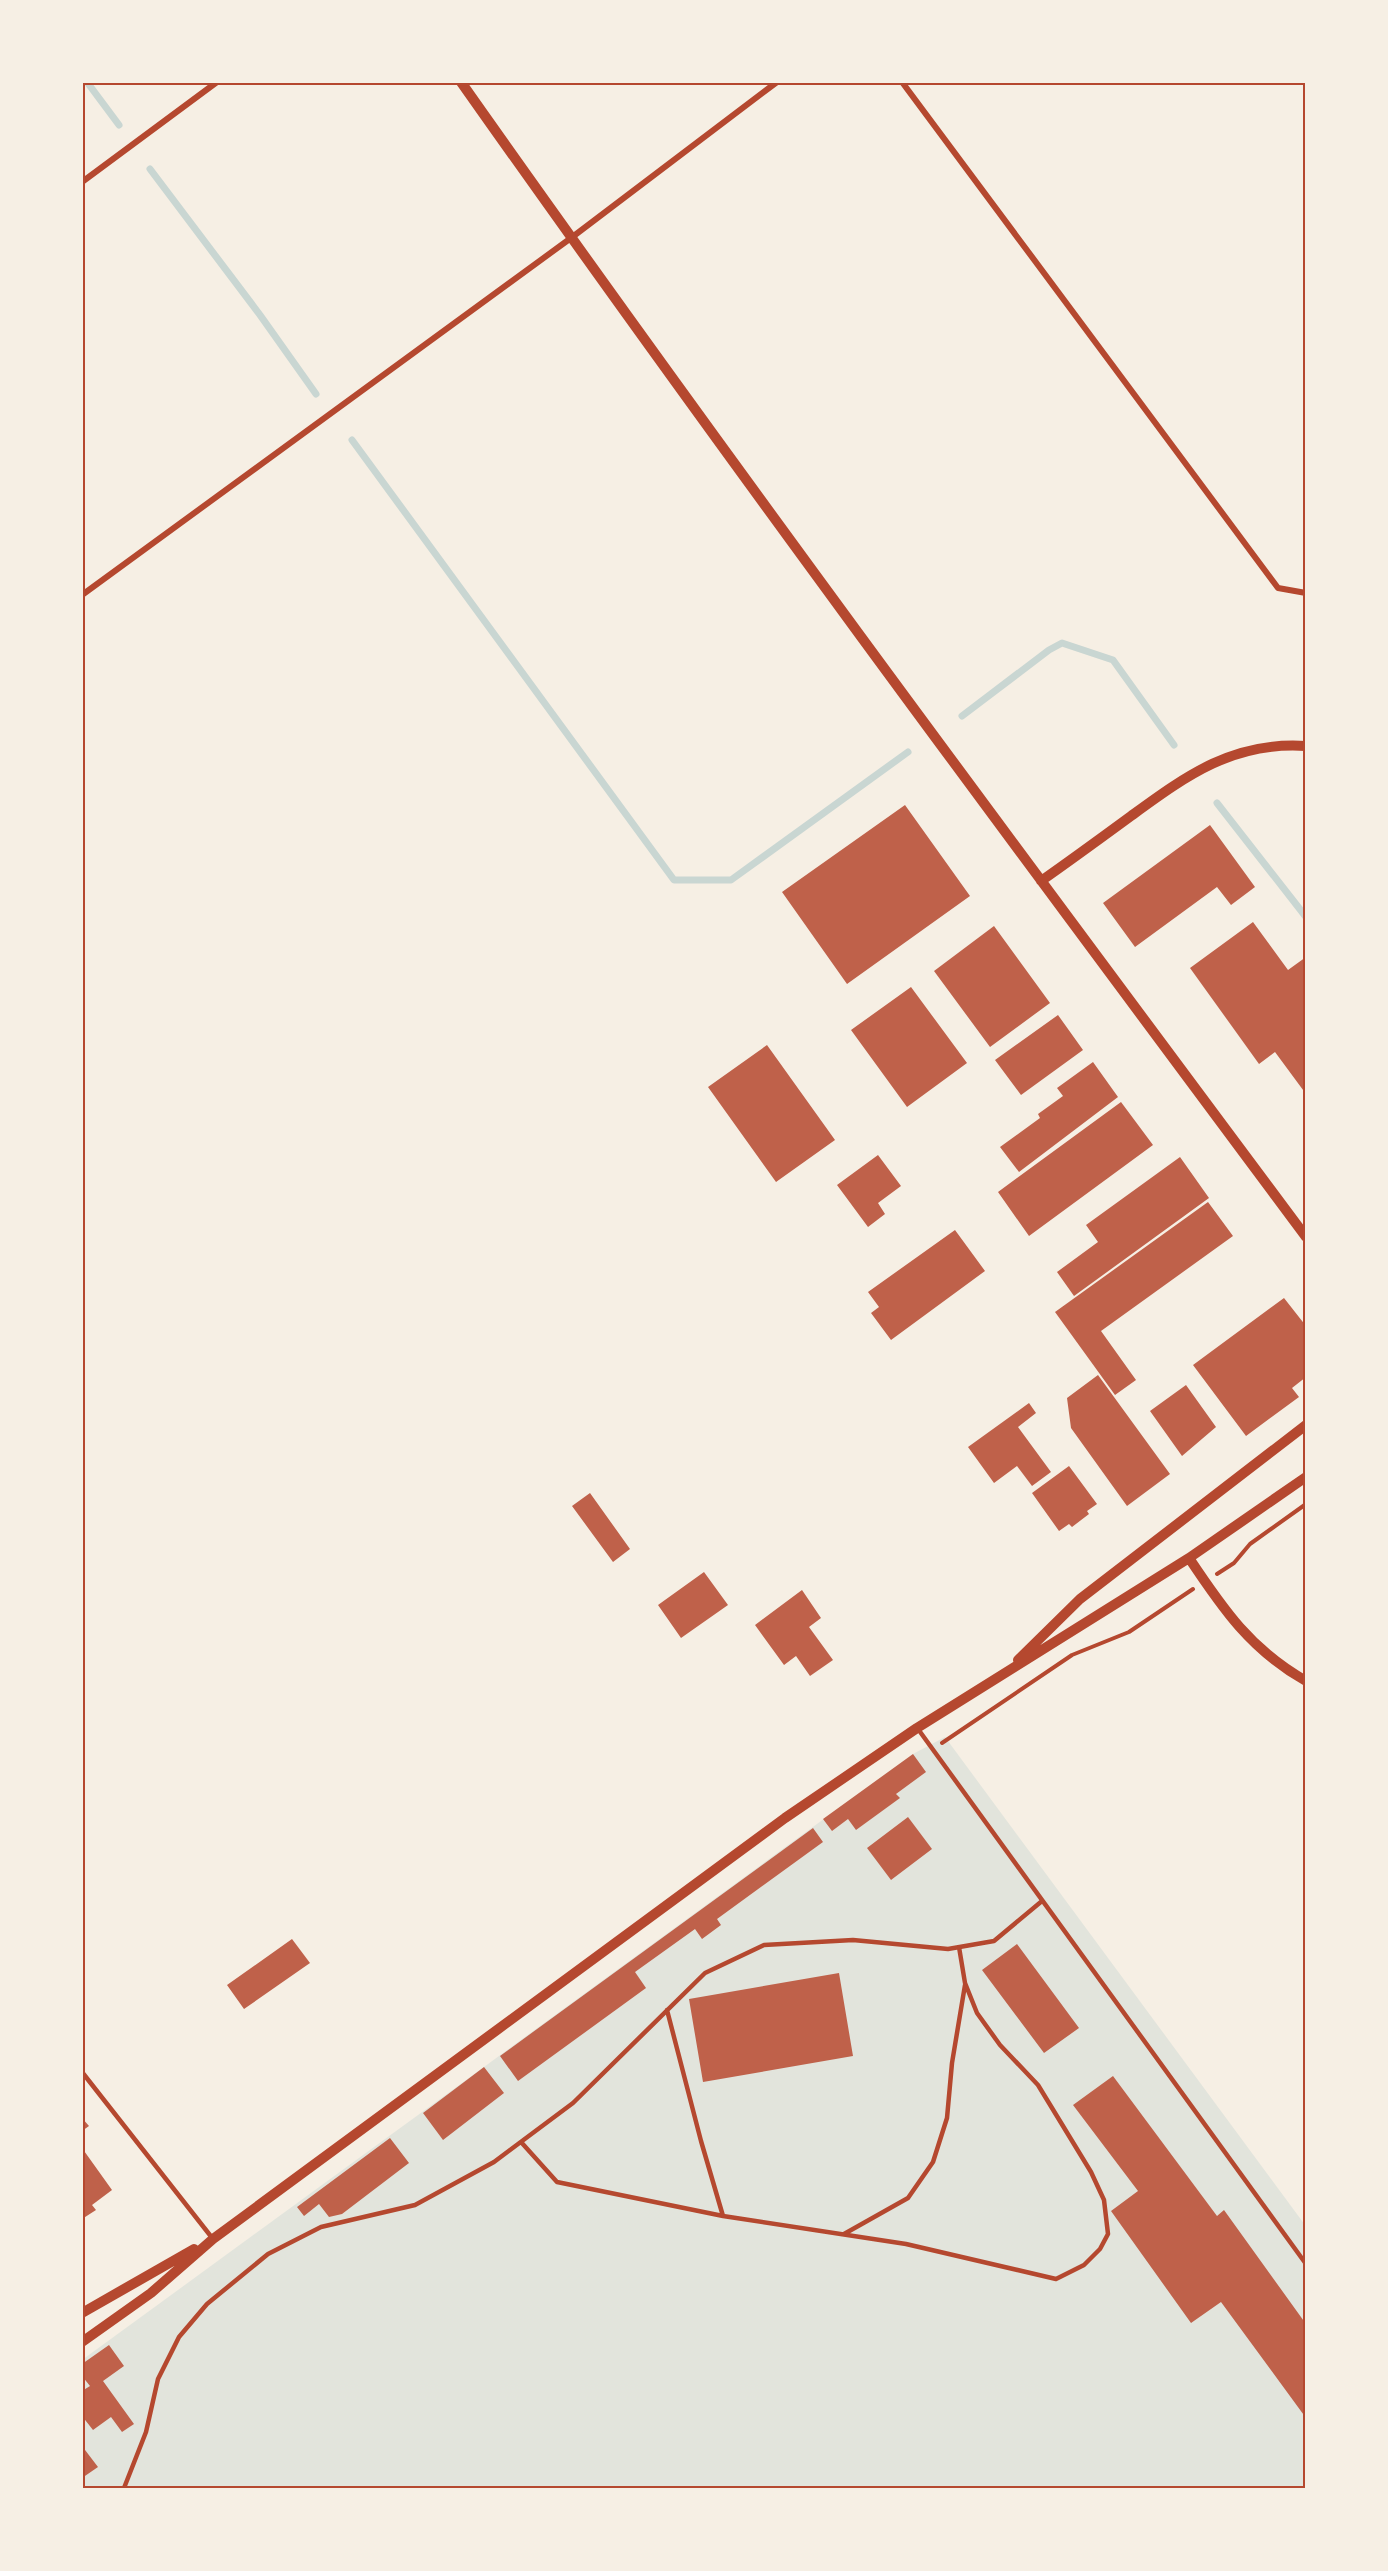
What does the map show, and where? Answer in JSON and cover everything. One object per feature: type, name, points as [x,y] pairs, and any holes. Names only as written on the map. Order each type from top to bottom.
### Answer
[{"type":"street","points":[[82,182],[217,82]]},
{"type":"street","points":[[461,82],[571,238],[1041,881],[1305,1237]]},
{"type":"street","points":[[82,595],[571,238],[777,82]]},
{"type":"street","points":[[902,82],[1278,588],[1305,593]]},
{"type":"street","points":[[1041,881],[1189,774],[1233,754],[1283,744],[1305,746]]},
{"type":"street","points":[[1003,1675],[1080,1599],[1305,1425]]},
{"type":"street","points":[[82,2342],[151,2293],[213,2239],[785,1818],[917,1728],[1189,1558],[1305,1477]]},
{"type":"street","points":[[1189,1558],[1248,1638],[1264,1654],[1305,1681]]},
{"type":"street","points":[[82,2313],[213,2239]]},
{"type":"lane","points":[[917,1728],[1305,2264]]},
{"type":"lane","points":[[124,2488],[147,2432],[158,2379],[179,2337],[207,2304],[268,2254],[321,2227],[415,2205],[494,2162],[573,2103],[705,1973],[764,1945],[853,1940],[948,1949],[994,1941],[1042,1901]]},
{"type":"lane","points":[[521,2142],[557,2182],[723,2216],[906,2244],[1056,2279],[1084,2265],[1100,2249],[1108,2234],[1104,2200],[1091,2172],[1038,2085],[1000,2045],[977,2013],[965,1983],[960,1947]]},
{"type":"lane","points":[[843,2234],[908,2198],[933,2162],[947,2118],[952,2063],[965,1983]]},
{"type":"lane","points":[[667,2010],[723,2216]]},
{"type":"lane","points":[[82,2072],[213,2239]]},
{"type":"path","points":[[932,1749],[1072,1655],[1129,1632],[1171,1602],[1234,1563],[1250,1544],[1305,1504]]},
{"type":"shaded area","points":[[945,1737],[1305,2225],[1305,2488],[83,2488],[82,2360],[913,1754]]},
{"type":"building","points":[[905,805],[970,896],[847,984],[782,892]]},
{"type":"building","points":[[1210,825],[1255,887],[1231,905],[1217,887],[1135,947],[1103,903]]},
{"type":"building","points":[[1253,922],[1288,970],[1306,957],[1306,1094],[1275,1052],[1259,1064],[1190,968]]},
{"type":"building","points":[[994,926],[1050,1003],[990,1047],[934,971]]},
{"type":"building","points":[[911,987],[967,1063],[907,1107],[851,1030]]},
{"type":"building","points":[[1058,1015],[1083,1050],[1021,1095],[995,1060]]},
{"type":"building","points":[[767,1045],[835,1140],[776,1182],[708,1087]]},
{"type":"building","points":[[1093,1062],[1118,1097],[1019,1172],[1000,1147],[1040,1118],[1038,1114],[1063,1096],[1057,1088]]},
{"type":"building","points":[[1121,1102],[1153,1145],[1029,1236],[998,1192]]},
{"type":"building","points":[[878,1155],[901,1186],[878,1203],[885,1214],[868,1227],[837,1185]]},
{"type":"building","points":[[1180,1157],[1209,1198],[1074,1296],[1057,1272],[1098,1242],[1086,1225]]},
{"type":"building","points":[[1208,1202],[1233,1236],[1101,1331],[1136,1380],[1115,1395],[1055,1312]]},
{"type":"building","points":[[955,1230],[985,1271],[891,1340],[871,1313],[879,1307],[868,1292]]},
{"type":"building","points":[[1284,1298],[1306,1326],[1306,1377],[1292,1388],[1299,1397],[1246,1436],[1193,1365]]},
{"type":"building","points":[[1098,1375],[1170,1474],[1127,1506],[1071,1428],[1067,1398]]},
{"type":"building","points":[[1186,1385],[1216,1427],[1182,1456],[1150,1411]]},
{"type":"building","points":[[1029,1403],[1036,1413],[1018,1427],[1051,1472],[1032,1486],[1017,1466],[994,1483],[968,1447]]},
{"type":"building","points":[[1069,1466],[1097,1504],[1087,1511],[1089,1514],[1072,1527],[1069,1524],[1059,1531],[1032,1493]]},
{"type":"building","points":[[590,1493],[630,1549],[613,1562],[572,1506]]},
{"type":"building","points":[[704,1572],[728,1605],[681,1638],[658,1605]]},
{"type":"building","points":[[802,1590],[821,1618],[809,1627],[833,1660],[810,1676],[796,1656],[784,1665],[755,1625]]},
{"type":"building","points":[[913,1754],[926,1772],[896,1794],[900,1798],[856,1830],[848,1819],[832,1831],[823,1819]]},
{"type":"building","points":[[908,1817],[932,1849],[891,1880],[867,1848]]},
{"type":"building","points":[[813,1828],[823,1842],[717,1919],[721,1925],[702,1939],[695,1929],[635,1972],[646,1988],[518,2081],[500,2056]]},
{"type":"building","points":[[292,1939],[310,1963],[244,2009],[227,1985]]},
{"type":"building","points":[[1017,1944],[1079,2028],[1044,2053],[982,1970]]},
{"type":"building","points":[[839,1973],[853,2056],[703,2082],[689,1999]]},
{"type":"building","points":[[484,2067],[504,2093],[443,2140],[423,2113]]},
{"type":"building","points":[[1113,2076],[1217,2216],[1224,2210],[1306,2324],[1306,2418],[1221,2302],[1191,2323],[1111,2211],[1138,2191],[1073,2105]]},
{"type":"building","points":[[82,2118],[89,2126],[82,2131]]},
{"type":"building","points":[[390,2138],[409,2163],[342,2214],[329,2217],[319,2204],[304,2216],[297,2207]]},
{"type":"building","points":[[82,2148],[112,2190],[92,2205],[96,2210],[82,2219]]},
{"type":"building","points":[[109,2345],[124,2366],[103,2381],[134,2424],[122,2432],[111,2417],[93,2430],[82,2416],[82,2391],[90,2386],[82,2376],[82,2364]]},
{"type":"building","points":[[82,2446],[98,2467],[82,2478]]},
{"type":"waterway","points":[[87,82],[119,125]]},
{"type":"waterway","points":[[150,169],[260,315],[316,394]]},
{"type":"waterway","points":[[352,440],[674,880],[731,880],[908,752]]},
{"type":"waterway","points":[[962,716],[1049,650],[1062,643],[1113,660],[1174,745]]},
{"type":"waterway","points":[[1217,803],[1306,917]]}]
